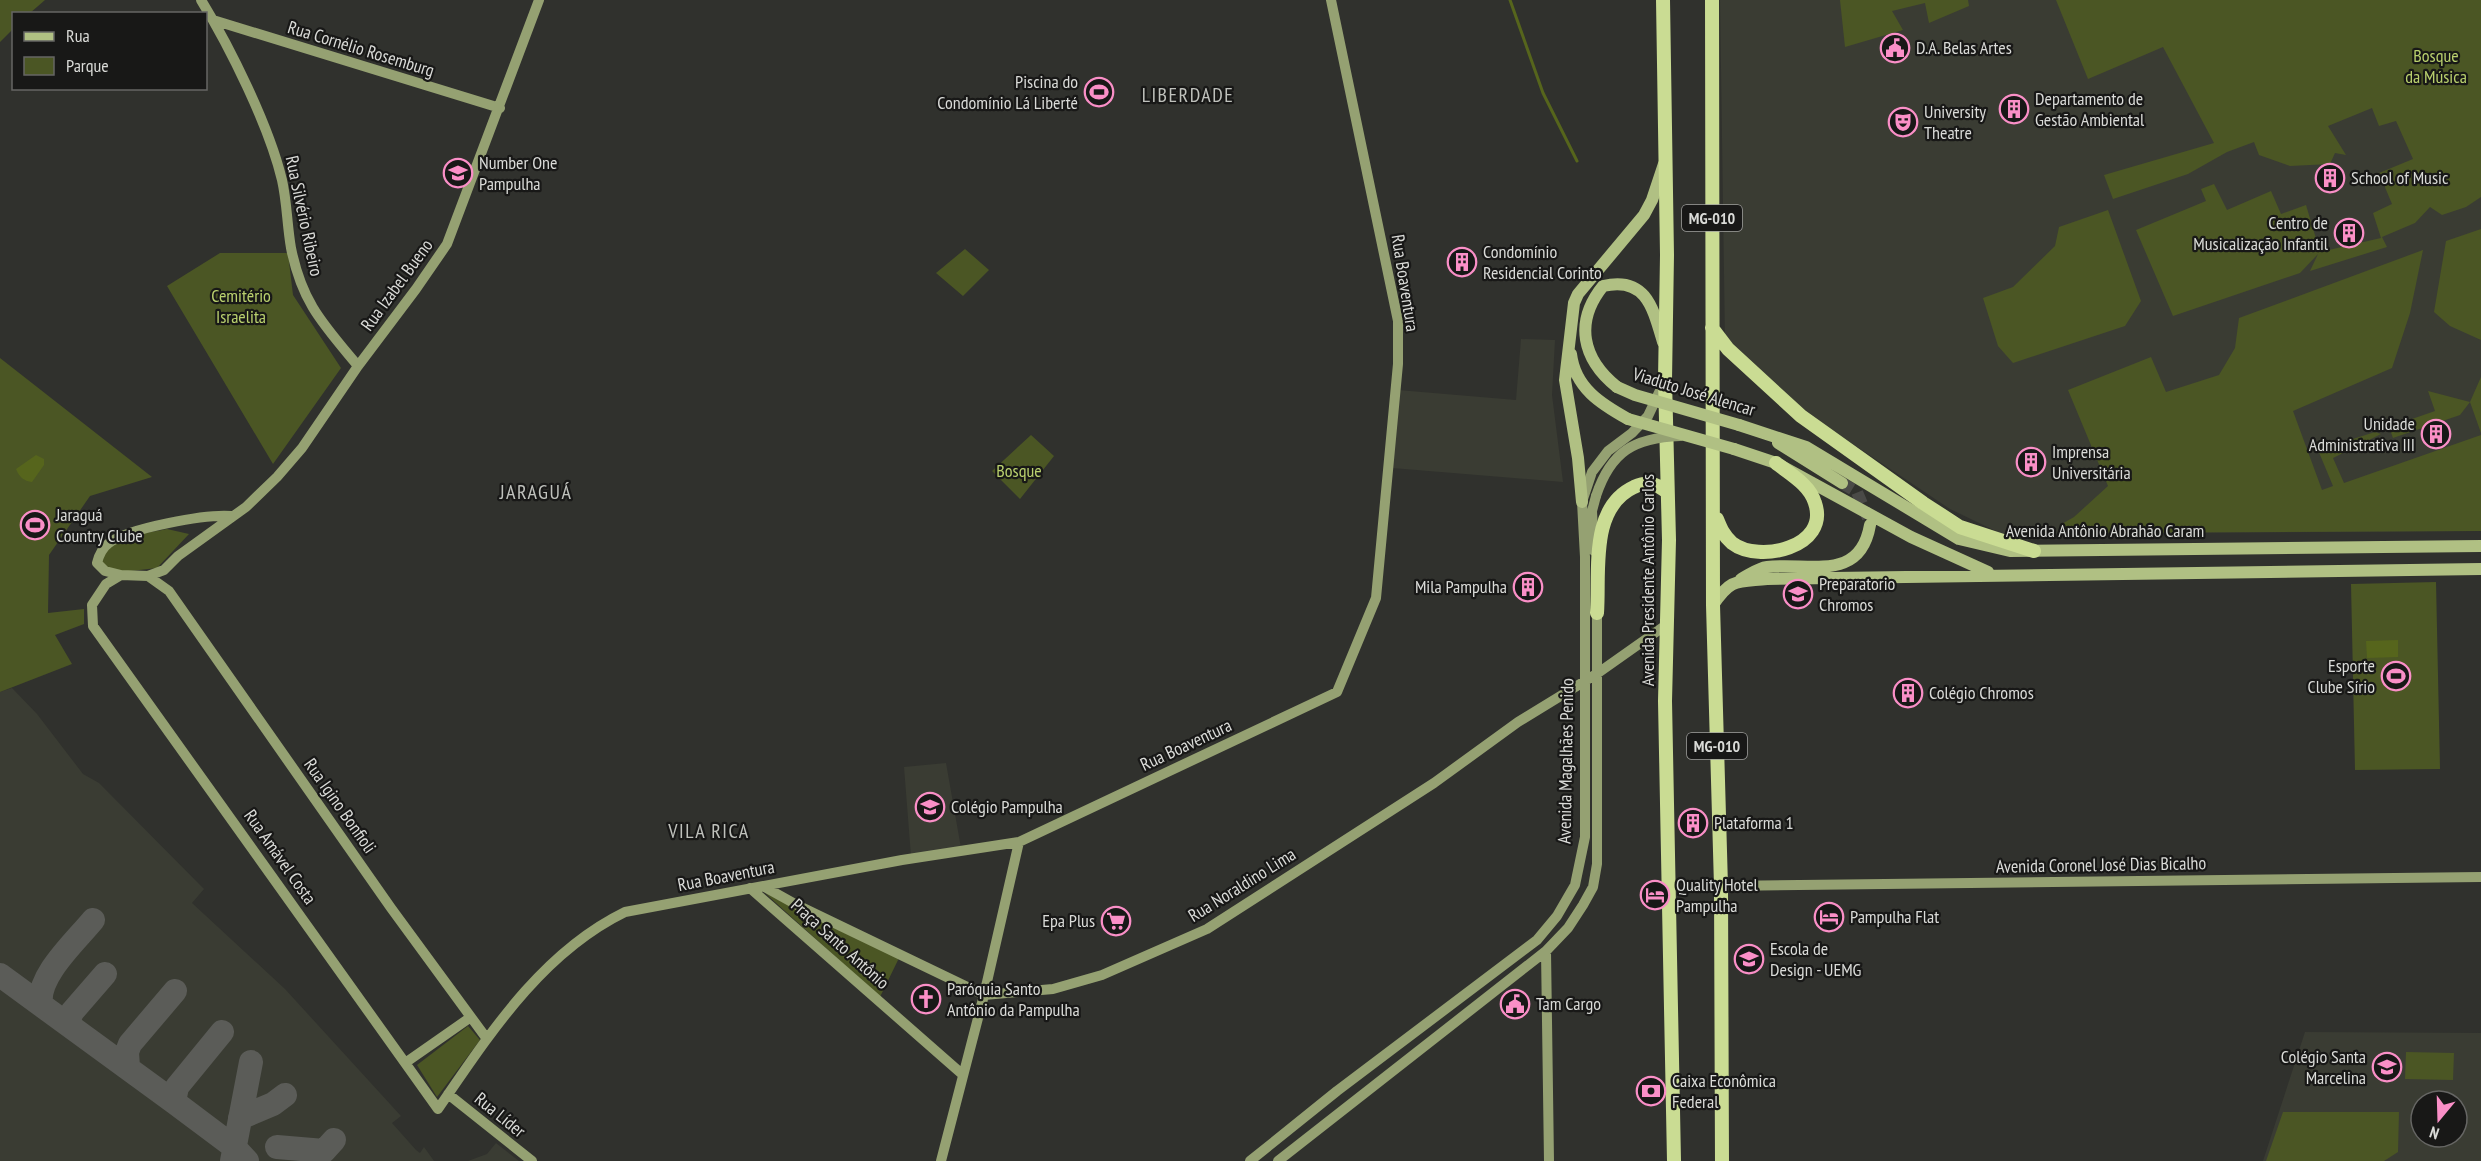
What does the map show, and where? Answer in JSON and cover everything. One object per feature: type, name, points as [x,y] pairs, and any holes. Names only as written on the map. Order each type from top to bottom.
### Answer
[{"type":"highway","name":"Avenida Presidente Antônio Carlos","points":[[1663,0],[1668,255],[1665,348],[1666,625],[1674,1161]]},
{"type":"highway","name":"MG-010","points":[[1712,0],[1712,328],[1715,514],[1713,605],[1720,886],[1722,1161]]},
{"type":"highway","points":[[1712,328],[1728,349],[1801,416],[1923,503],[1960,527],[2034,551]]},
{"type":"highway","points":[[1715,514],[1723,534],[1739,547],[1776,550],[1793,548],[1808,537],[1816,520],[1816,503],[1806,487],[1776,464]]},
{"type":"highway","points":[[1597,613],[1602,532],[1605,518],[1614,501],[1643,483],[1655,483],[1667,492]]},
{"type":"main road","points":[[1582,502],[1578,458],[1565,380],[1569,338],[1578,294],[1644,215],[1652,200],[1666,160]]},
{"type":"main road","name":"Viaduto José Alencar","points":[[1665,348],[1653,308],[1639,289],[1625,284],[1602,286],[1588,309],[1586,339],[1594,364],[1603,375],[1617,387],[1635,396],[1759,431]]},
{"type":"main road","points":[[1569,338],[1572,363],[1582,384],[1592,397],[1628,419],[1734,448],[1776,464],[1911,537],[1982,571],[2009,575]]},
{"type":"main road","points":[[1759,431],[1842,483]]},
{"type":"main road","name":"Avenida Antônio Abrahão Caram","points":[[1759,431],[1806,447],[1959,539],[2010,551],[2481,546]]},
{"type":"main road","points":[[1713,605],[1725,587],[1764,567],[1839,566],[1856,558],[1868,537],[1870,525]]},
{"type":"main road","points":[[1737,582],[1825,577],[2481,569]]},
{"type":"street","name":"Rua Silvério Ribeiro","points":[[201,0],[264,125],[282,180],[297,277],[311,309],[358,366]]},
{"type":"street","name":"Rua Izabel Bueno","points":[[148,576],[164,570],[259,496],[296,455],[447,244],[539,0]]},
{"type":"street","name":"Rua Boaventura","points":[[438,1109],[528,985],[605,922],[625,912],[902,860],[1019,842],[1337,692],[1376,598],[1398,364],[1398,321],[1331,0]]},
{"type":"street","name":"Rua Cornélio Rosemburg","points":[[213,20],[500,108]]},
{"type":"street","points":[[220,35],[226,24]]},
{"type":"street","name":"Avenida Magalhães Penido","points":[[1250,1161],[1337,1091],[1537,940],[1557,916],[1575,885],[1585,837],[1582,502],[1592,472],[1608,451],[1632,433],[1647,416],[1665,380]]},
{"type":"street","name":"Avenida Magalhães Penido","points":[[1278,1161],[1546,951],[1568,928],[1593,887],[1599,837],[1597,613],[1592,511],[1596,496],[1611,465],[1624,451],[1651,437],[1688,436]]},
{"type":"street","points":[[148,576],[121,575],[105,571],[97,563],[107,544],[125,534],[216,514],[231,516]]},
{"type":"street","name":"Rua Igino Bonfioli","points":[[164,570],[169,591]]},
{"type":"street","name":"Rua Amável Costa","points":[[121,575],[106,584],[98,594],[92,605],[93,626],[438,1109]]},
{"type":"street","name":"Rua Igino Bonfioli","points":[[148,576],[169,591],[391,908],[487,1039]]},
{"type":"street","name":"Rua Noraldino Lima","points":[[984,996],[1053,989],[1102,975],[1207,929],[1434,783],[1518,722],[1598,673],[1666,625]]},
{"type":"street","points":[[941,1161],[984,996],[1019,842]]},
{"type":"street","name":"Avenida Coronel José Dias Bicalho","points":[[1720,886],[2481,877]]},
{"type":"street","points":[[763,886],[797,905],[984,996]]},
{"type":"street","name":"Praça Santo Antônio","points":[[750,888],[962,1074]]},
{"type":"street","points":[[1546,951],[1549,1161]]},
{"type":"street","points":[[405,1063],[471,1017]]},
{"type":"street","name":"Rua Líder","points":[[448,1094],[532,1161]]},
{"type":"shaded area","points":[[1720,0],[2481,0],[2481,531],[2002,534],[1950,509],[1823,424],[1751,367],[1725,342]]},
{"type":"shaded area","points":[[1521,339],[1555,340],[1552,395],[1563,482],[1392,468],[1398,390],[1516,400]]},
{"type":"shaded area","points":[[36,455],[44,459],[44,465],[32,482],[27,481],[16,469]]},
{"type":"shaded area","points":[[2398,640],[2398,657],[2367,658],[2366,641]]},
{"type":"shaded area","points":[[12,688],[37,714],[83,774],[99,783],[204,889],[192,903],[285,989],[401,1116],[392,1123],[416,1150],[420,1153],[424,1147],[434,1161],[0,1161],[0,692]]},
{"type":"shaded area","name":"Colégio Pampulha","points":[[946,763],[961,848],[911,856],[904,767]]},
{"type":"shaded area","name":"Colégio Santa Marcelina","points":[[2305,1032],[2481,1033],[2481,1161],[2263,1161]]},
{"type":"shaded area","points":[[496,1143],[519,1161],[468,1161],[487,1154]]},
{"type":"green space","points":[[0,0],[45,0],[31,12],[12,12],[12,30],[0,42]]},
{"type":"green space","points":[[1840,0],[1968,0],[1969,6],[1929,23],[1925,3],[1892,11],[1903,30],[1845,47]]},
{"type":"green space","name":"Bosque da Música","points":[[2056,0],[2481,0],[2481,197],[2466,207],[2442,215],[2430,207],[2415,223],[2382,237],[2387,247],[2310,271],[2318,254],[2300,273],[2173,316],[2136,230],[2206,201],[2201,189],[2214,184],[2227,210],[2271,191],[2281,214],[2306,205],[2320,252],[2381,238],[2373,213],[2392,204],[2379,173],[2413,159],[2396,121],[2379,126],[2372,108],[2328,126],[2346,155],[2335,153],[2330,164],[2290,166],[2259,155],[2254,142],[2227,152],[2188,174],[2113,199],[2104,175],[2214,143],[2163,47],[2088,79]]},
{"type":"green space","points":[[2108,210],[2141,301],[2125,326],[2013,363],[1998,346],[1983,298],[2013,287],[2055,246],[2059,227]]},
{"type":"green space","points":[[2481,229],[2481,340],[2450,326],[2434,312],[2446,241]]},
{"type":"green space","points":[[965,249],[989,270],[963,296],[936,273]]},
{"type":"green space","points":[[2423,250],[2410,313],[2392,368],[2293,411],[2322,490],[2333,486],[2318,450],[2375,432],[2381,434],[2333,458],[2344,483],[2481,435],[2481,531],[2059,533],[2060,525],[2074,517],[2108,486],[2068,390],[2151,357],[2166,392],[2219,375],[2235,348],[2239,318]]},
{"type":"green space","name":"Cemitério Israelita","points":[[220,253],[288,253],[293,295],[341,368],[273,464],[167,286]]},
{"type":"green space","name":"Jaraguá Country Clube","points":[[0,358],[152,477],[90,496],[49,555],[48,613],[84,609],[84,624],[55,635],[72,664],[0,692]]},
{"type":"green space","points":[[2481,377],[2481,433],[2470,402]]},
{"type":"green space","points":[[2428,391],[2470,402],[2460,415],[2393,438],[2389,427],[2435,411]]},
{"type":"green space","name":"Bosque","points":[[1031,435],[1054,456],[1020,499],[992,471]]},
{"type":"green space","points":[[167,529],[189,534],[157,568],[122,572],[97,564],[104,554],[119,541]]},
{"type":"green space","name":"Esporte Clube Sírio","points":[[2436,582],[2440,769],[2355,770],[2351,584]]},
{"type":"green space","points":[[765,893],[899,958],[880,997]]},
{"type":"green space","points":[[468,1026],[480,1040],[437,1097],[417,1065]]},
{"type":"green space","points":[[2406,1052],[2454,1053],[2453,1080],[2405,1079]]},
{"type":"green space","points":[[2283,1112],[2399,1112],[2398,1152],[2384,1161],[2266,1161]]},
{"type":"waterway","points":[[1510,0],[1543,93],[1577,161]]},
{"type":"taxiway","points":[[41,1004],[41,993],[51,971],[93,920]]},
{"type":"taxiway","points":[[68,1023],[72,1012],[105,974]]},
{"type":"taxiway","points":[[0,975],[234,1147],[247,1161]]},
{"type":"taxiway","points":[[128,1067],[127,1052],[130,1044],[175,991]]},
{"type":"taxiway","points":[[174,1102],[177,1087],[222,1032]]},
{"type":"taxiway","points":[[232,1161],[251,1062]]},
{"type":"taxiway","points":[[240,1118],[273,1104],[285,1095]]},
{"type":"taxiway","points":[[277,1147],[324,1151],[334,1140]]},
{"type":"tunnel","points":[[1842,483],[1857,492],[1868,518]]},
{"type":"place","name":"D.A. Belas Artes","points":[[1895,48]]},
{"type":"place","name":"Piscina do Condomínio Lá Liberté","points":[[1099,92]]},
{"type":"place","name":"Departamento de Gestão Ambiental","points":[[2014,109]]},
{"type":"place","name":"University Theatre","points":[[1903,122]]},
{"type":"place","name":"Number One Pampulha","points":[[458,173]]},
{"type":"place","name":"School of Music","points":[[2330,178]]},
{"type":"place","name":"Centro de Musicalização Infantil","points":[[2349,233]]},
{"type":"place","name":"Condomínio Residencial Corinto","points":[[1462,262]]},
{"type":"place","name":"Unidade Administrativa III","points":[[2436,434]]},
{"type":"place","name":"Imprensa Universitária","points":[[2031,462]]},
{"type":"place","name":"Jaraguá Country Clube","points":[[35,525]]},
{"type":"place","name":"Mila Pampulha","points":[[1528,587]]},
{"type":"place","name":"Preparatorio Chromos","points":[[1798,594]]},
{"type":"place","name":"Esporte Clube Sírio","points":[[2396,676]]},
{"type":"place","name":"Colégio Chromos","points":[[1908,693]]},
{"type":"place","name":"Colégio Pampulha","points":[[930,807]]},
{"type":"place","name":"Plataforma 1","points":[[1693,823]]},
{"type":"place","name":"Quality Hotel Pampulha","points":[[1655,895]]},
{"type":"place","name":"Pampulha Flat","points":[[1829,917]]},
{"type":"place","name":"Epa Plus","points":[[1116,921]]},
{"type":"place","name":"Escola de Design - UEMG","points":[[1749,959]]},
{"type":"place","name":"Paróquia Santo Antônio da Pampulha","points":[[926,999]]},
{"type":"place","name":"Tam Cargo","points":[[1515,1004]]},
{"type":"place","name":"Colégio Santa Marcelina","points":[[2387,1067]]},
{"type":"place","name":"Caixa Econômica Federal","points":[[1651,1091]]},
{"type":"district","name":"LIBERDADE","points":[[1188,95]]},
{"type":"district","name":"JARAGUÁ","points":[[536,492]]},
{"type":"district","name":"VILA RICA","points":[[709,831]]}]
